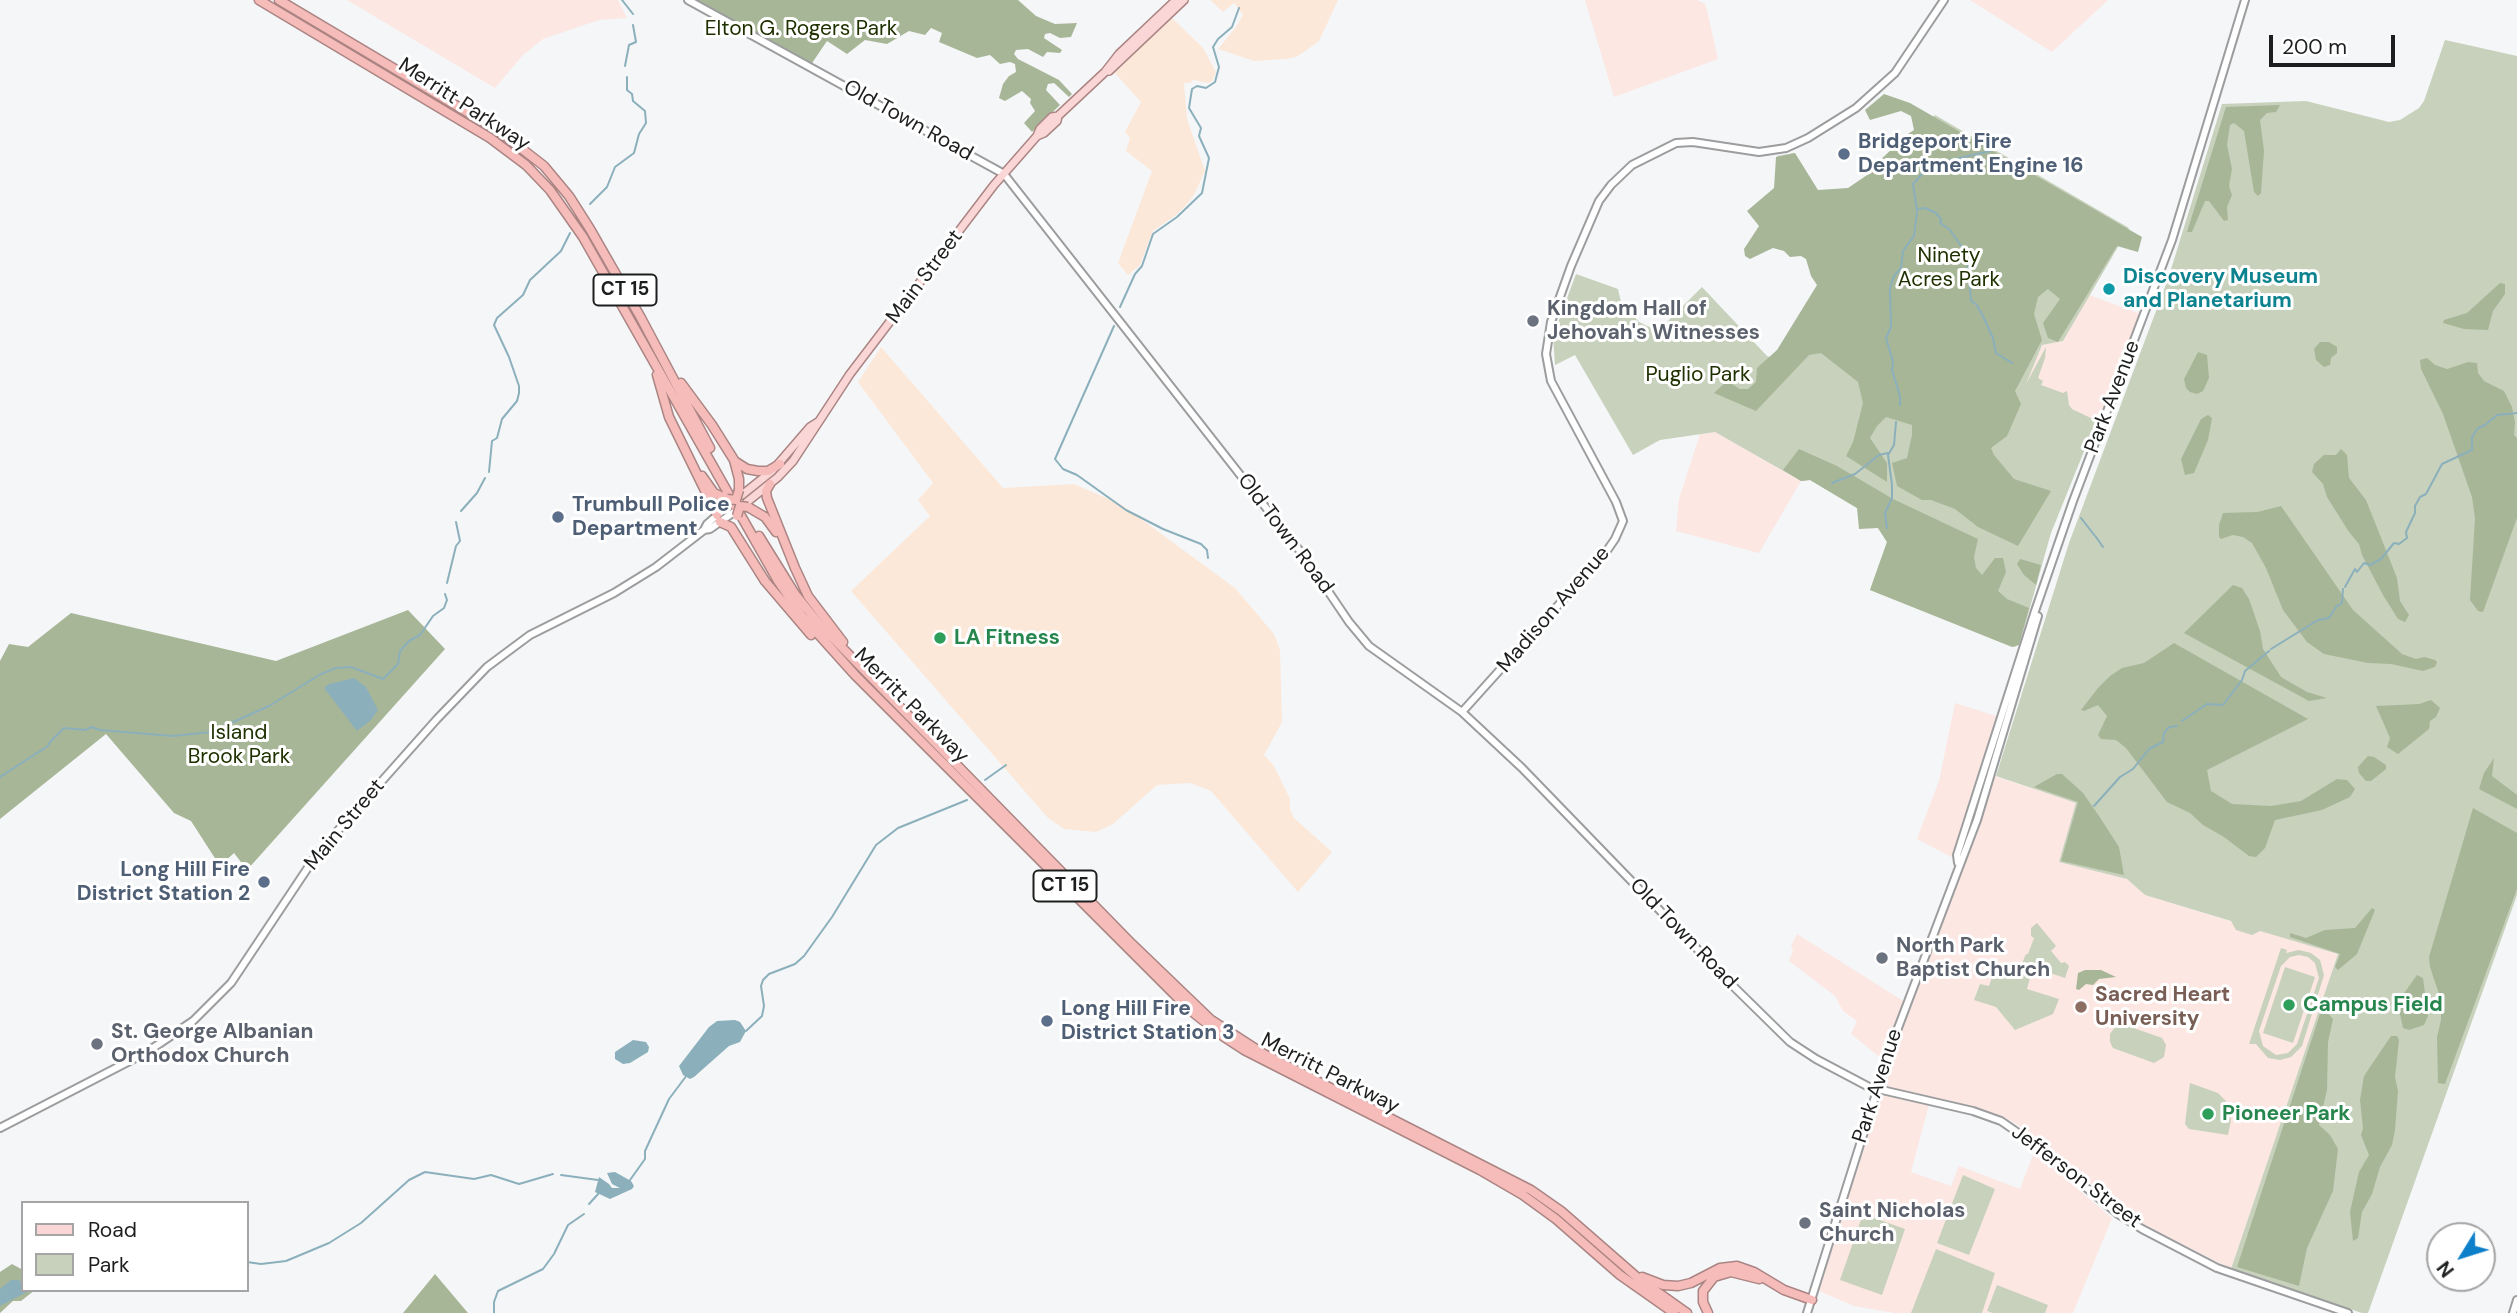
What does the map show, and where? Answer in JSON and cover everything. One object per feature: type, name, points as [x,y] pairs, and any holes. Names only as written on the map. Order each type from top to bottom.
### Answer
[{"type":"highway","name":"Merritt Parkway","points":[[259,0],[490,138],[526,165],[550,190],[572,218],[778,581],[802,616],[839,659],[1207,1024],[1265,1061],[1480,1170],[1523,1195],[1556,1219],[1620,1275],[1674,1313]]},
{"type":"highway","name":"Merritt Parkway","points":[[279,0],[499,131],[544,166],[577,207],[785,578],[820,625],[1183,995],[1210,1019],[1264,1054],[1531,1190],[1561,1211],[1660,1295],[1688,1313]]},
{"type":"highway","points":[[647,350],[648,358],[659,378],[669,417],[719,518],[731,527],[780,600],[830,654],[839,659]]},
{"type":"highway","points":[[667,365],[741,467],[752,471],[768,471],[780,464]]},
{"type":"highway","points":[[734,460],[739,479],[742,546]]},
{"type":"highway","points":[[696,469],[715,493],[765,517],[782,540]]},
{"type":"highway","points":[[770,484],[766,491],[767,498],[782,540],[808,596],[871,677]]},
{"type":"highway","points":[[1625,1267],[1663,1285],[1685,1285],[1712,1271],[1731,1266],[1748,1269],[1784,1290],[1812,1300]]},
{"type":"highway","points":[[1707,1313],[1703,1291],[1708,1282],[1716,1276],[1739,1273],[1769,1282]]},
{"type":"main road","name":"Old Town Road","points":[[688,0],[1003,174],[1307,560],[1357,632],[1376,652],[1462,712],[1554,800],[1772,1027],[1805,1052],[1877,1089]]},
{"type":"main road","name":"Madison Avenue","points":[[1462,712],[1606,552],[1623,521],[1616,502],[1551,382],[1545,354],[1551,322],[1599,201],[1632,165],[1669,145],[1693,142],[1759,152],[1786,148],[1808,138],[1856,108],[1895,73],[1944,0]]},
{"type":"main road","name":"Park Avenue","points":[[1807,1313],[1877,1089],[1958,863],[1963,859],[2043,593],[2077,491],[2172,240],[2245,0]]},
{"type":"main road","name":"Main Street","points":[[738,503],[770,484],[793,461],[850,374],[1003,174],[1037,136],[1051,127],[1058,116],[1105,72],[1119,54],[1180,1]]},
{"type":"main road","name":"Main Street","points":[[0,1128],[147,1052],[193,1021],[231,984],[317,853],[487,667],[530,635],[632,583],[682,549],[704,530],[709,529],[780,464],[810,427],[818,422]]},
{"type":"main road","name":"Jefferson Street","points":[[1877,1089],[1973,1111],[2001,1121],[2118,1214],[2142,1229],[2217,1268],[2348,1313]]},
{"type":"main road","points":[[2513,1313],[2517,1300]]},
{"type":"shaded area","points":[[347,0],[618,0],[627,18],[599,20],[543,39],[523,55],[495,88]]},
{"type":"shaded area","points":[[1210,0],[1338,0],[1319,41],[1304,52],[1285,59],[1254,61],[1218,49],[1243,15],[1234,3],[1223,12]]},
{"type":"shaded area","points":[[1585,0],[1697,0],[1705,4],[1718,59],[1614,97]]},
{"type":"shaded area","points":[[1970,0],[2108,0],[2052,52]]},
{"type":"shaded area","points":[[1172,18],[1203,48],[1216,72],[1209,83],[1193,80],[1184,83],[1187,119],[1205,171],[1187,204],[1153,231],[1140,265],[1128,275],[1118,263],[1152,171],[1126,151],[1130,138],[1125,132],[1141,102],[1114,72]]},
{"type":"shaded area","points":[[2089,295],[2141,314],[2093,437],[2020,398],[2042,345],[2063,341]]},
{"type":"shaded area","points":[[881,347],[1003,488],[1074,484],[1122,505],[1235,588],[1274,634],[1280,650],[1282,722],[1264,755],[1274,766],[1290,799],[1294,818],[1332,852],[1298,892],[1211,791],[1190,783],[1157,785],[1113,824],[1096,832],[1064,829],[1047,817],[851,591],[930,516],[918,500],[933,483],[858,382]]},
{"type":"shaded area","points":[[1715,432],[1801,481],[1759,553],[1676,531],[1679,499],[1700,434]]},
{"type":"shaded area","name":"Sacred Heart University","points":[[1955,703],[2005,719],[1988,774],[2077,803],[2059,862],[2127,879],[2145,895],[2338,954],[2231,1269],[2136,1221],[2023,1128],[2004,1117],[1931,1097],[1911,1172],[1951,1186],[1959,1166],[2020,1189],[2034,1152],[2112,1218],[2073,1313],[1894,1313],[1854,1306],[1819,1291],[1878,1101],[1892,1067],[1851,1034],[1857,1021],[1843,1011],[1835,996],[1789,961],[1793,951],[1791,946],[1797,934],[1905,1002],[1959,861],[1917,839],[1939,781]]},
{"type":"green space","name":"Elton G. Rogers Park","points":[[693,0],[1018,0],[1036,16],[1055,24],[1077,23],[1071,37],[1060,38],[1050,33],[1045,34],[1044,38],[1062,50],[1060,53],[1047,52],[1043,57],[1028,49],[1016,50],[1014,54],[1018,59],[1059,80],[1072,94],[1069,97],[1054,83],[1048,84],[1046,90],[1060,105],[1032,132],[1024,123],[1035,111],[1030,103],[1031,99],[1022,91],[1005,101],[999,98],[1003,84],[1016,72],[1015,64],[1000,64],[990,55],[977,58],[939,42],[942,33],[931,28],[925,35],[909,31],[887,44],[865,40],[847,54],[827,41],[810,66]]},
{"type":"green space","points":[[2445,40],[2517,56],[2517,895],[2368,1313],[2362,1313],[2231,1269],[2338,954],[2260,931],[2252,935],[2236,930],[2231,921],[2145,895],[2127,879],[2059,862],[2076,803],[1996,776],[2069,543],[2168,279],[2222,104],[2306,101],[2389,122],[2400,120],[2419,108],[2424,101]]},
{"type":"green space","name":"Ninety Acres Park","points":[[1884,94],[1910,103],[2142,237],[2138,252],[2117,246],[2058,342],[2048,338],[2043,323],[2060,299],[2048,289],[2038,297],[2034,314],[2042,340],[2015,391],[2021,404],[2007,436],[1991,448],[2014,479],[2051,491],[2018,546],[1978,527],[1955,509],[1931,500],[1922,500],[1897,486],[1892,463],[1907,458],[1912,425],[1886,417],[1870,438],[1887,463],[1887,482],[1846,456],[1853,442],[1863,403],[1858,382],[1821,353],[1809,355],[1756,411],[1714,393],[1727,381],[1740,389],[1748,389],[1756,382],[1757,368],[1777,350],[1817,285],[1806,259],[1801,256],[1790,257],[1784,251],[1773,248],[1750,259],[1745,256],[1744,249],[1759,226],[1747,211],[1774,188],[1776,157],[1795,153],[1818,190],[1848,188],[1873,171],[1876,164],[1895,146],[1894,143],[1914,130],[1911,116],[1901,111],[1870,120],[1865,110]]},
{"type":"green space","points":[[2280,105],[2276,112],[2267,113],[2260,120],[2264,151],[2261,193],[2258,196],[2254,192],[2244,131],[2234,123],[2230,125],[2227,145],[2232,169],[2228,220],[2224,221],[2209,201],[2205,201],[2192,232],[2187,232],[2226,107]]},
{"type":"green space","name":"Ninety Acres Park","points":[[1935,115],[2129,228],[2063,341],[2042,345],[2026,384],[2046,347],[2038,378],[2043,381],[2041,385],[2063,393],[2067,391],[2072,409],[2095,420],[2095,424],[2051,533],[2020,643],[2015,647],[1870,590],[1887,542],[1878,528],[1857,508],[1810,480],[1801,481],[1715,432],[1660,440],[1633,455],[1575,355],[1555,365],[1553,336],[1576,274],[1618,289],[1621,302],[1639,322],[1658,331],[1702,287],[1767,356],[1779,361],[1827,274],[1779,190],[1777,156],[1794,153],[1817,191],[1848,189],[1873,174]]},
{"type":"green space","points":[[2500,283],[2505,284],[2505,294],[2493,311],[2488,330],[2464,329],[2443,323],[2444,320],[2467,313]]},
{"type":"green space","points":[[2320,342],[2329,342],[2337,347],[2337,353],[2331,358],[2330,365],[2324,367],[2316,360],[2314,349]]},
{"type":"green space","points":[[2198,352],[2207,355],[2209,378],[2203,391],[2197,394],[2186,388],[2184,379]]},
{"type":"green space","points":[[2427,358],[2435,365],[2447,369],[2468,362],[2477,363],[2478,373],[2484,381],[2504,391],[2512,407],[2514,435],[2517,438],[2517,518],[2483,612],[2478,611],[2470,600],[2475,518],[2472,497],[2443,414],[2421,369],[2420,360]]},
{"type":"green space","points":[[2208,415],[2212,418],[2208,440],[2194,473],[2185,475],[2181,459],[2201,419]]},
{"type":"green space","points":[[1799,449],[1837,466],[1893,499],[1978,539],[1974,557],[1976,568],[1982,575],[1995,558],[2003,558],[2006,572],[1998,591],[2007,599],[2029,608],[2019,645],[2012,647],[1870,590],[1887,542],[1878,528],[1859,529],[1857,508],[1810,480],[1801,481],[1783,470]]},
{"type":"green space","points":[[2341,449],[2347,455],[2349,478],[2366,500],[2397,578],[2400,601],[2409,615],[2405,622],[2398,619],[2383,595],[2359,544],[2327,497],[2323,484],[2312,472],[2314,464],[2324,455],[2336,455]]},
{"type":"green space","points":[[2281,506],[2353,610],[2402,654],[2416,659],[2424,657],[2435,660],[2435,667],[2423,671],[2391,664],[2368,663],[2324,654],[2307,642],[2283,610],[2266,568],[2252,543],[2233,535],[2221,539],[2219,537],[2223,513],[2257,512]]},
{"type":"green space","points":[[2020,559],[2041,565],[2036,585],[2024,575],[2017,564]]},
{"type":"green space","points":[[2233,585],[2242,588],[2249,599],[2263,649],[2281,677],[2307,692],[2327,698],[2309,701],[2184,633]]},
{"type":"green space","name":"Island Brook Park","points":[[408,610],[445,649],[247,870],[234,853],[220,866],[191,821],[174,813],[106,734],[0,819],[0,661],[9,644],[28,647],[71,613],[276,661]]},
{"type":"green space","points":[[2174,643],[2308,719],[2207,770],[2211,791],[2232,804],[2271,806],[2301,801],[2337,779],[2347,780],[2355,789],[2350,797],[2322,810],[2275,820],[2265,848],[2256,857],[2249,856],[2190,813],[2167,802],[2126,748],[2116,740],[2101,739],[2098,735],[2107,716],[2098,705],[2081,710],[2110,676],[2122,668],[2144,663]]},
{"type":"green space","points":[[2431,700],[2440,708],[2436,717],[2430,721],[2429,729],[2398,754],[2387,747],[2390,738],[2376,706],[2419,704]]},
{"type":"green space","points":[[2368,756],[2386,765],[2386,769],[2371,781],[2366,781],[2359,773],[2358,767]]},
{"type":"green space","points":[[2494,758],[2492,776],[2517,795],[2517,809],[2479,789],[2484,773]]},
{"type":"green space","points":[[2057,774],[2062,774],[2083,793],[2099,816],[2119,847],[2124,875],[2061,861],[2078,802],[2034,787]]},
{"type":"green space","points":[[2473,808],[2517,833],[2517,889],[2445,1084],[2438,1083],[2437,1037],[2441,1020],[2441,1000],[2429,957]]},
{"type":"green space","points":[[2372,908],[2375,910],[2357,954],[2338,970],[2335,967],[2340,954],[2290,937],[2290,933],[2306,938],[2325,930],[2355,928]]},
{"type":"green space","points":[[2037,923],[2056,946],[2051,951],[2061,963],[2065,962],[2069,966],[2065,978],[2033,967],[2027,989],[2059,999],[2053,1014],[2015,1030],[1996,1007],[1974,1000],[1980,984],[1989,986],[1996,966],[2018,973],[2034,938],[2031,936],[2031,928]]},
{"type":"green space","points":[[2281,948],[2287,950],[2286,953],[2299,950],[2311,953],[2320,960],[2324,975],[2302,1046],[2291,1057],[2280,1060],[2268,1058],[2256,1044],[2249,1044]],"holes":[[[2290,957],[2308,957],[2315,963],[2319,978],[2297,1044],[2288,1053],[2276,1055],[2263,1046],[2259,1031],[2281,966]]]},
{"type":"green space","name":"Campus Field","points":[[2285,967],[2315,977],[2293,1043],[2263,1033]]},
{"type":"green space","points":[[2101,970],[2116,977],[2099,979],[2093,985],[2086,984],[2079,990],[2076,989],[2078,973]]},
{"type":"green space","points":[[2417,975],[2423,978],[2428,1016],[2424,1025],[2409,1030],[2403,1028],[2399,1010],[2400,999]]},
{"type":"green space","points":[[2327,1012],[2333,1019],[2328,1042],[2327,1090],[2319,1125],[2330,1135],[2338,1149],[2333,1191],[2307,1248],[2299,1286],[2237,1267],[2320,1014]]},
{"type":"green space","points":[[2122,1024],[2162,1038],[2166,1045],[2164,1057],[2154,1063],[2113,1048],[2110,1034],[2115,1027]]},
{"type":"green space","points":[[2391,1036],[2397,1036],[2399,1040],[2395,1077],[2398,1091],[2395,1130],[2392,1145],[2362,1212],[2358,1238],[2353,1241],[2350,1212],[2359,1172],[2369,1155],[2361,1135],[2363,1128],[2360,1100],[2364,1076]]},
{"type":"green space","name":"Pioneer Park","points":[[2190,1083],[2218,1093],[2225,1100],[2231,1120],[2228,1135],[2189,1129],[2185,1124]]},
{"type":"green space","points":[[1963,1175],[1995,1189],[1969,1255],[1937,1243]]},
{"type":"green space","points":[[1863,1214],[1905,1229],[1882,1295],[1840,1280]]},
{"type":"green space","points":[[1936,1249],[1995,1273],[1982,1313],[1911,1313]]},
{"type":"green space","points":[[12,1264],[21,1269],[21,1292],[32,1292],[21,1301],[13,1301],[0,1313],[0,1272]]},
{"type":"green space","points":[[435,1274],[468,1313],[403,1313]]},
{"type":"green space","points":[[1997,1285],[2048,1305],[2045,1313],[1987,1311]]},
{"type":"water","points":[[354,678],[366,687],[378,710],[371,720],[357,731],[324,688],[329,684]]},
{"type":"water","points":[[717,1021],[740,1022],[746,1031],[740,1042],[729,1046],[694,1077],[690,1079],[683,1075],[679,1066],[709,1027]]},
{"type":"water","points":[[633,1040],[646,1042],[648,1052],[630,1063],[623,1064],[615,1059],[615,1052]]},
{"type":"water","points":[[615,1172],[631,1181],[634,1186],[632,1189],[610,1199],[595,1192],[599,1177],[612,1188],[620,1188],[612,1184],[607,1173]]},
{"type":"water","points":[[11,1280],[19,1280],[21,1292],[27,1292],[0,1306],[0,1289]]},
{"type":"waterway","points":[[622,0],[633,14]]},
{"type":"waterway","points":[[1120,307],[1135,274],[1142,266],[1153,234],[1177,217],[1202,193],[1209,158],[1199,136],[1201,128],[1189,108],[1192,89],[1197,86],[1206,88],[1215,82],[1219,67],[1213,47],[1232,27],[1239,8]]},
{"type":"waterway","points":[[625,66],[629,45],[636,42],[633,25]]},
{"type":"waterway","points":[[590,204],[607,187],[615,167],[634,153],[639,134],[646,123],[645,111],[633,101],[632,94],[627,90],[627,77]]},
{"type":"waterway","points":[[1900,405],[1886,338],[1891,327],[1890,288],[1894,276],[1901,268],[1903,251],[1914,236],[1917,211],[1913,184],[1924,172],[1951,160],[1990,151]]},
{"type":"waterway","points":[[1917,209],[1925,208],[1936,213],[1941,219],[1940,223],[1949,229],[1967,254],[1971,301],[1983,316],[1993,338],[1996,353],[2012,363]]},
{"type":"waterway","points":[[489,472],[492,441],[497,438],[502,419],[517,401],[519,393],[509,357],[494,325],[497,318],[523,295],[530,280],[561,251],[570,233]]},
{"type":"waterway","points":[[1114,326],[1055,459],[1063,469],[1077,475],[1126,510],[1201,544],[1207,550],[1208,558]]},
{"type":"waterway","points":[[2345,587],[2355,569],[2357,572],[2364,563],[2370,565],[2381,559],[2394,543],[2399,544],[2407,538],[2406,532],[2415,513],[2415,506],[2420,497],[2426,494],[2442,464],[2472,450],[2472,437],[2478,428],[2497,415],[2517,413]]},
{"type":"waterway","points":[[1887,528],[1885,513],[1892,498],[1888,455],[1894,445],[1896,422]]},
{"type":"waterway","points":[[1832,483],[1855,474],[1879,455],[1888,453]]},
{"type":"waterway","points":[[461,511],[477,493],[485,478]]},
{"type":"waterway","points":[[2081,518],[2095,536]]},
{"type":"waterway","points":[[447,583],[456,546],[460,541],[456,522]]},
{"type":"waterway","points":[[2096,537],[2103,547]]},
{"type":"waterway","points":[[2271,649],[2318,620],[2329,618],[2342,603],[2343,589]]},
{"type":"waterway","points":[[0,777],[48,746],[64,728],[85,730],[92,727],[173,736],[211,732],[269,706],[321,674],[336,668],[351,667],[383,679],[398,664],[400,651],[409,641],[420,635],[433,616],[444,608],[447,600],[445,594]]},
{"type":"waterway","points":[[2182,721],[2207,704],[2223,705],[2242,680],[2245,671],[2269,651]]},
{"type":"waterway","points":[[2094,806],[2120,777],[2133,769],[2149,749],[2163,742],[2164,733],[2169,727],[2177,726]]},
{"type":"waterway","points":[[985,780],[1006,765]]},
{"type":"waterway","points":[[746,1031],[762,1016],[763,980],[769,974],[795,964],[804,956],[832,917],[876,845],[898,828],[967,800]]},
{"type":"waterway","points":[[630,1180],[645,1159],[645,1151],[669,1099],[687,1075]]},
{"type":"waterway","points":[[248,1262],[261,1264],[286,1261],[329,1243],[361,1223],[409,1180],[425,1172],[474,1179],[491,1175],[519,1184],[553,1174]]},
{"type":"waterway","points":[[561,1175],[598,1180]]},
{"type":"waterway","points":[[589,1204],[599,1193]]},
{"type":"waterway","points":[[494,1313],[498,1291],[543,1269],[554,1254],[568,1225],[584,1214]]},
{"type":"place","name":"Bridgeport Fire Department Engine 16","points":[[1844,154]]},
{"type":"place","name":"Discovery Museum and Planetarium","points":[[2109,289]]},
{"type":"place","name":"Kingdom Hall of Jehovah's Witnesses","points":[[1533,321]]},
{"type":"place","name":"Trumbull Police Department","points":[[558,517]]},
{"type":"place","name":"LA Fitness","points":[[940,638]]},
{"type":"place","name":"Long Hill Fire District Station 2","points":[[264,882]]},
{"type":"place","name":"North Park Baptist Church","points":[[1882,958]]},
{"type":"place","name":"Campus Field","points":[[2289,1005]]},
{"type":"place","name":"Sacred Heart University","points":[[2081,1007]]},
{"type":"place","name":"Long Hill Fire District Station 3","points":[[1047,1021]]},
{"type":"place","name":"St. George Albanian Orthodox Church","points":[[97,1044]]},
{"type":"place","name":"Pioneer Park","points":[[2208,1114]]},
{"type":"place","name":"Saint Nicholas Church","points":[[1805,1223]]},
{"type":"park label","name":"Puglio Park","points":[[1698,375]]}]
